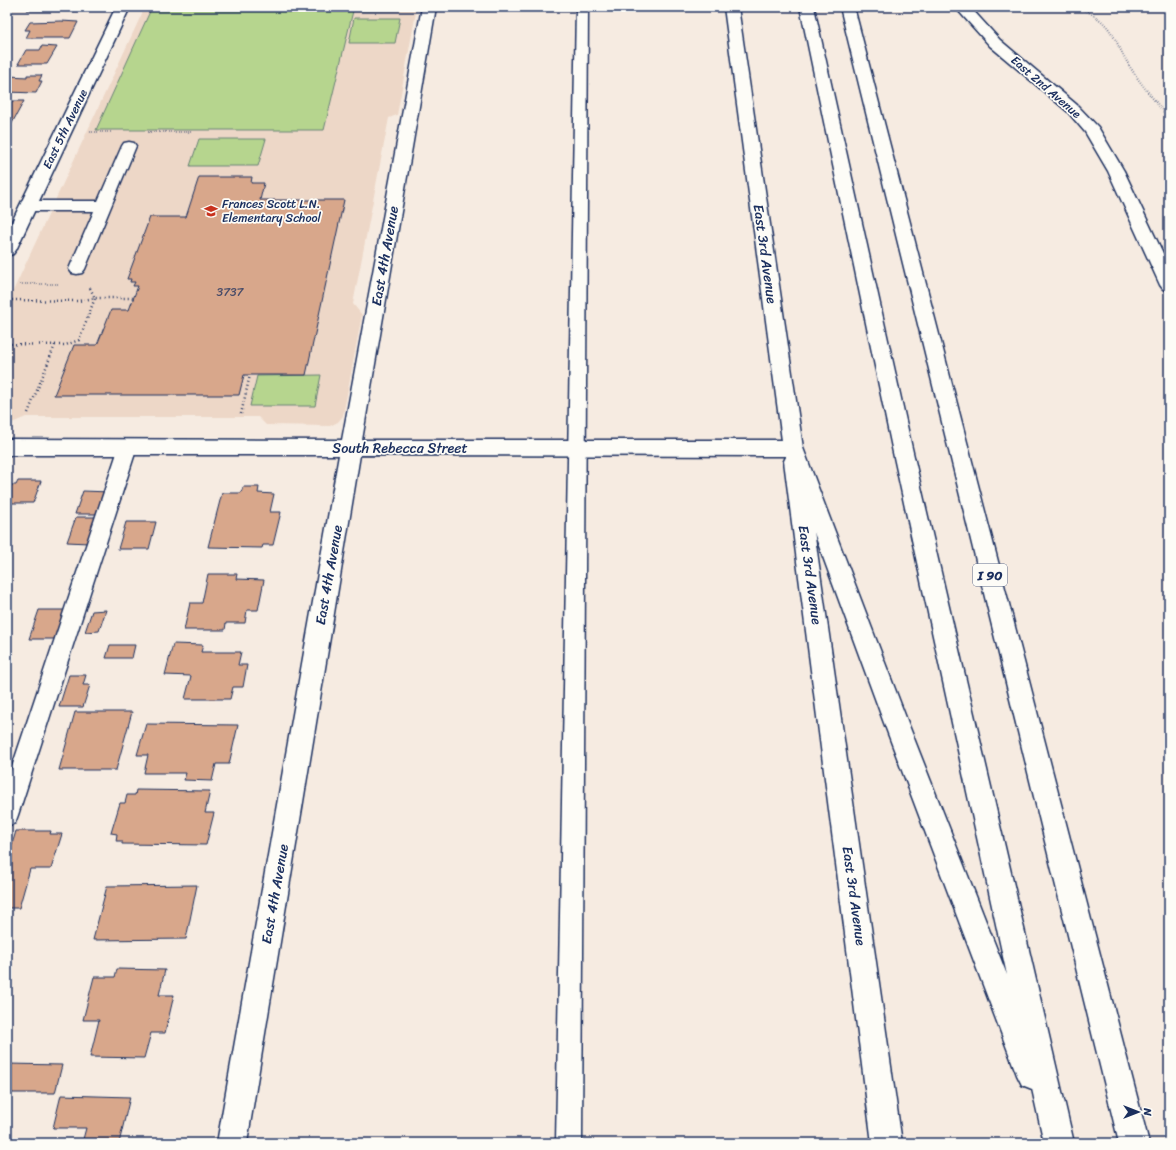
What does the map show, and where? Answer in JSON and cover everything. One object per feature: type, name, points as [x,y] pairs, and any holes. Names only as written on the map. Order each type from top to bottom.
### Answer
[{"type":"main road","name":"East 5th Avenue","points":[[7,250],[123,7]]},
{"type":"main road","name":"East 4th Avenue","points":[[232,1143],[351,447],[429,7]]},
{"type":"main road","name":"East 3rd Avenue","points":[[730,7],[793,448],[887,1143]]},
{"type":"main road","points":[[807,7],[906,463],[1058,1143]]},
{"type":"main road","name":"I 90","points":[[847,7],[1134,1143]]},
{"type":"main road","name":"East 2nd Avenue","points":[[962,7],[995,44],[1072,108],[1092,130],[1116,171],[1169,285]]},
{"type":"main road","name":"South Rebecca Street","points":[[7,447],[351,447],[576,449],[793,448]]},
{"type":"main road","points":[[793,448],[899,731],[1058,1143]]},
{"type":"lane","points":[[569,1143],[582,7]]},
{"type":"lane","points":[[77,269],[129,146]]},
{"type":"lane","points":[[28,206],[104,206]]},
{"type":"lane","points":[[7,814],[128,447]]},
{"type":"path","points":[[1078,7],[1092,13],[1104,22],[1115,37],[1127,62],[1169,119]]},
{"type":"path","points":[[20,284],[66,284]]},
{"type":"path","points":[[7,344],[66,345],[79,340],[95,298],[88,284]]},
{"type":"path","points":[[12,300],[78,301],[95,298],[133,298]]},
{"type":"path","points":[[28,413],[55,345]]},
{"type":"path","points":[[241,414],[250,375]]},
{"type":"shaded area","name":"Frances Scott L.N. Elementary School","points":[[145,7],[417,7],[397,115],[389,118],[353,304],[362,315],[343,416],[338,422],[330,426],[266,425],[258,417],[26,417],[7,425],[7,304]]},
{"type":"green space","points":[[152,7],[401,7],[400,10],[353,11],[324,130],[96,130]]},
{"type":"green space","points":[[354,18],[400,18],[395,43],[349,43]]},
{"type":"green space","points":[[199,139],[266,139],[258,166],[190,166]]},
{"type":"green space","points":[[321,375],[315,406],[250,406],[257,376]]},
{"type":"building","points":[[29,7],[79,7],[77,11],[27,10]]},
{"type":"building","points":[[30,22],[78,22],[70,38],[26,38],[30,30],[25,30]]},
{"type":"building","points":[[42,46],[57,47],[47,64],[18,64],[26,50],[40,50]]},
{"type":"building","points":[[27,75],[42,75],[39,81],[42,81],[36,93],[7,92],[7,80],[9,76],[27,77]]},
{"type":"building","points":[[7,101],[24,101],[11,125],[7,125]]},
{"type":"building","points":[[199,177],[252,177],[251,183],[264,183],[260,200],[344,200],[306,375],[244,375],[239,395],[54,395],[74,345],[97,345],[111,310],[129,310],[138,286],[133,286],[135,282],[130,282],[131,279],[127,279],[150,217],[186,217]]},
{"type":"building","points":[[18,481],[41,481],[33,503],[7,503],[7,485],[16,485]]},
{"type":"building","points":[[243,487],[259,487],[258,493],[274,494],[270,512],[281,512],[273,545],[263,545],[262,548],[208,547],[222,493],[241,493]]},
{"type":"building","points":[[83,491],[110,492],[103,514],[75,514]]},
{"type":"building","points":[[76,517],[97,517],[88,543],[67,542]]},
{"type":"building","points":[[126,522],[156,522],[149,549],[118,549]]},
{"type":"building","points":[[208,574],[237,574],[236,579],[264,580],[258,610],[247,610],[245,623],[226,623],[225,630],[184,630],[190,603],[202,603]]},
{"type":"building","points":[[39,610],[70,610],[60,639],[29,639]]},
{"type":"building","points":[[106,610],[99,631],[85,632],[92,611]]},
{"type":"building","points":[[173,644],[203,645],[201,652],[241,652],[238,665],[247,665],[243,687],[233,687],[230,699],[185,699],[191,676],[165,675]]},
{"type":"building","points":[[110,645],[135,645],[132,658],[106,658]]},
{"type":"building","points":[[69,675],[86,675],[83,685],[90,685],[83,707],[59,707]]},
{"type":"building","points":[[75,712],[132,712],[116,770],[59,770]]},
{"type":"building","points":[[146,724],[238,725],[229,764],[216,764],[212,781],[184,780],[186,773],[144,773],[148,755],[137,755]]},
{"type":"building","points":[[136,790],[210,791],[205,813],[214,813],[206,845],[122,844],[122,841],[116,841],[117,834],[111,833],[120,803],[125,803],[127,795],[135,795]]},
{"type":"building","points":[[16,831],[51,831],[50,834],[62,834],[51,869],[30,869],[19,908],[7,908],[7,861]]},
{"type":"building","points":[[197,885],[186,939],[93,940],[107,886]]},
{"type":"building","points":[[117,969],[165,970],[159,995],[174,995],[165,1033],[151,1033],[144,1058],[90,1057],[99,1020],[83,1020],[94,977],[115,977]]},
{"type":"building","points":[[7,1064],[62,1065],[55,1093],[7,1093]]},
{"type":"building","points":[[61,1095],[130,1097],[119,1143],[82,1143],[86,1128],[53,1128]]},
{"type":"place","name":"Frances Scott L.N. Elementary School","points":[[211,211]]}]
